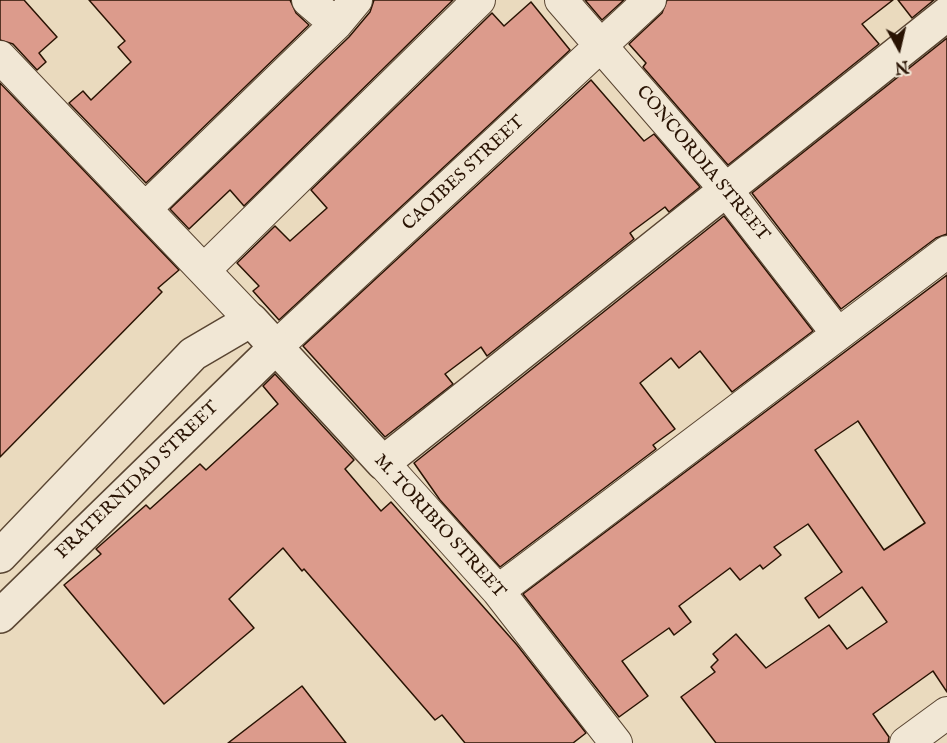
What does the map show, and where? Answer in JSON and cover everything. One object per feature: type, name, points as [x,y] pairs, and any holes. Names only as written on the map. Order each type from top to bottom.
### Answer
[{"type":"street","points":[[308,0],[336,24]]},
{"type":"street","points":[[146,208],[336,24],[356,0]]},
{"type":"street","points":[[204,270],[479,0]]},
{"type":"street","name":"CONCORDIA STREET","points":[[561,0],[727,191],[837,333]]},
{"type":"street","name":"CAOIBES STREET","points":[[276,347],[650,0]]},
{"type":"street","points":[[383,463],[947,14]]},
{"type":"street","points":[[0,57],[251,320],[193,354],[0,556]]},
{"type":"street","points":[[498,591],[947,252]]},
{"type":"street","name":"M. TORIBIO STREET","points":[[251,320],[498,591],[616,743]]},
{"type":"street","name":"FRATERNIDAD STREET","points":[[0,616],[276,347]]},
{"type":"street","points":[[906,743],[947,713]]},
{"type":"building","points":[[0,0],[24,0],[57,37],[39,53],[46,62],[37,70],[13,44],[0,40]]},
{"type":"building","points":[[89,0],[290,0],[296,13],[309,25],[146,183],[69,103],[83,91],[91,100],[131,62],[118,47],[125,41]]},
{"type":"building","points":[[374,0],[453,0],[244,206],[230,190],[189,229],[170,209],[349,37],[370,12]]},
{"type":"building","points":[[585,0],[624,0],[602,20]]},
{"type":"building","points":[[667,0],[893,0],[862,24],[879,44],[728,165],[643,67],[646,63],[629,44],[662,13]]},
{"type":"building","points":[[898,0],[934,0],[912,18]]},
{"type":"building","points":[[531,2],[570,50],[279,320],[253,291],[259,286],[237,263],[275,226],[290,241],[327,208],[311,190],[492,13],[504,26]]},
{"type":"building","points":[[947,38],[947,234],[936,238],[841,309],[752,193]]},
{"type":"building","points":[[591,80],[644,141],[654,134],[700,187],[669,212],[665,207],[630,233],[634,239],[487,356],[481,347],[445,374],[453,384],[385,437],[303,346]]},
{"type":"building","points":[[0,83],[179,270],[158,288],[162,292],[0,457]]},
{"type":"building","points":[[724,216],[813,331],[732,392],[700,351],[679,368],[671,358],[640,383],[675,429],[653,445],[656,449],[500,567],[440,500],[414,463]]},
{"type":"building","points":[[947,275],[947,692],[933,671],[873,714],[889,737],[888,743],[716,743],[681,697],[715,672],[711,667],[718,660],[713,654],[736,634],[766,668],[829,625],[847,649],[887,622],[862,587],[819,618],[805,598],[842,572],[808,524],[774,547],[781,555],[763,569],[760,565],[740,580],[730,568],[679,606],[691,622],[674,635],[669,628],[622,661],[648,696],[619,717],[523,594]],"holes":[[[858,421],[925,523],[884,550],[815,450]]]},
{"type":"building","points":[[275,374],[354,460],[345,469],[381,511],[391,502],[517,645],[586,733],[573,743],[465,743],[442,715],[435,720],[304,569],[302,571],[283,548],[229,599],[254,628],[164,704],[64,585],[101,554],[96,549],[146,505],[150,509],[200,464],[206,470],[278,404],[263,386]]},
{"type":"building","points":[[302,686],[346,743],[228,743]]}]
